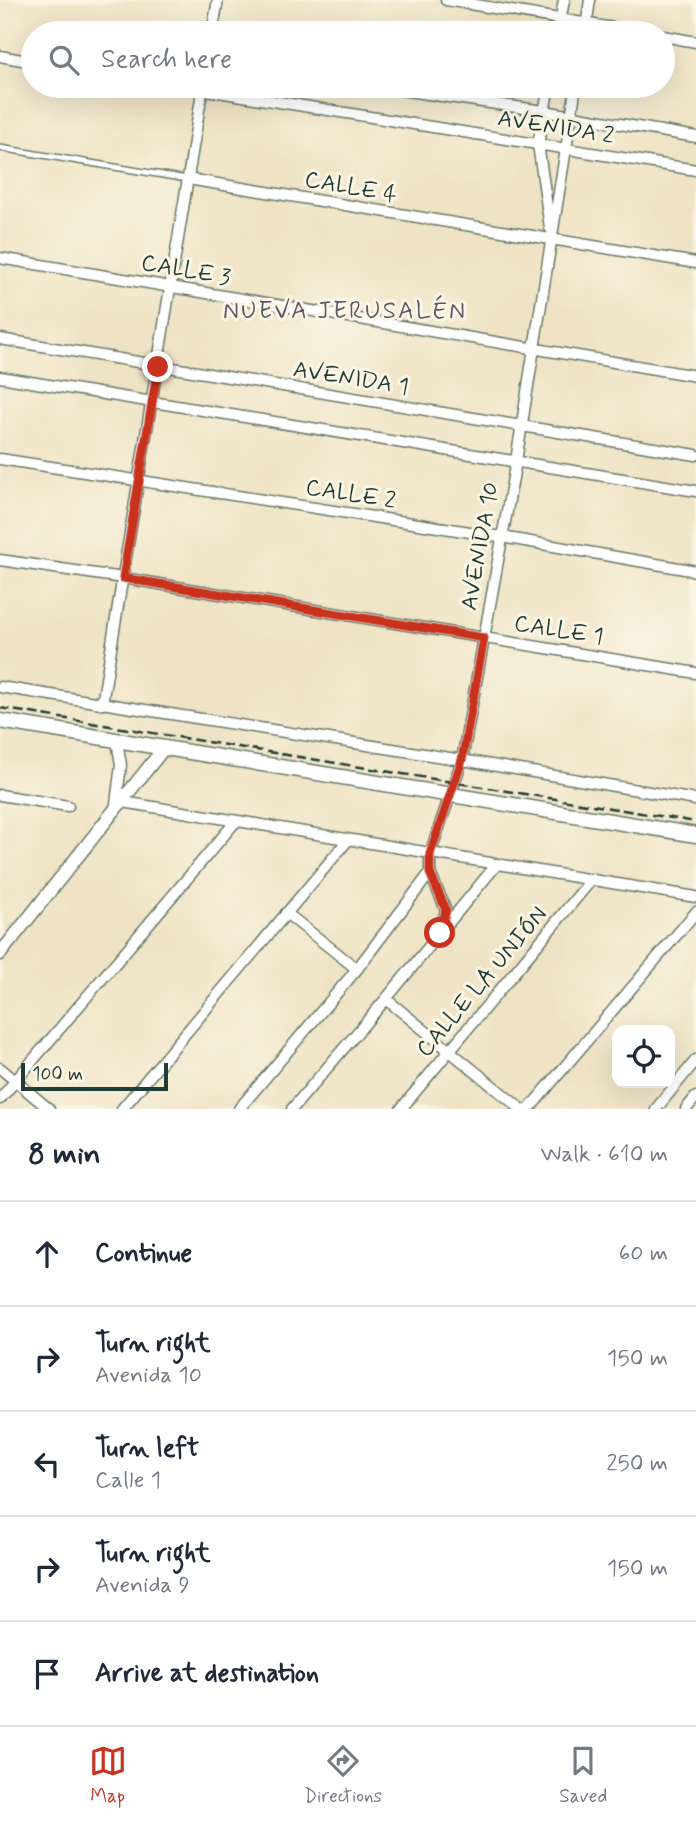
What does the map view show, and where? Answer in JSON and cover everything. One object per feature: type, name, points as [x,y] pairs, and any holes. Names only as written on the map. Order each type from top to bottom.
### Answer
[{"type":"main road","points":[[0,721],[696,835]]},
{"type":"street","points":[[214,21],[218,0]]},
{"type":"street","points":[[446,0],[561,20],[564,0]]},
{"type":"street","points":[[587,21],[590,0]]},
{"type":"street","points":[[675,38],[696,42]]},
{"type":"street","points":[[0,56],[21,60]]},
{"type":"street","points":[[102,704],[203,98]]},
{"type":"street","name":"AVENIDA 2","points":[[269,98],[696,170]]},
{"type":"street","name":"AVENIDA 2","points":[[455,98],[696,137]]},
{"type":"street","name":"AVENIDA 10","points":[[547,98],[538,144],[551,241]]},
{"type":"street","name":"AVENIDA 10","points":[[430,873],[430,854],[462,760],[522,427],[574,98]]},
{"type":"street","name":"CALLE 4","points":[[188,179],[696,263]]},
{"type":"street","name":"CALLE 3","points":[[0,258],[696,376]]},
{"type":"street","name":"AVENIDA 1","points":[[0,340],[696,455]]},
{"type":"street","points":[[0,377],[696,491]]},
{"type":"street","name":"CALLE 2","points":[[0,459],[502,537],[696,571]]},
{"type":"street","name":"CALLE 1","points":[[0,561],[123,578],[696,673]]},
{"type":"street","points":[[0,687],[696,800]]},
{"type":"street","points":[[117,741],[121,765],[119,807]]},
{"type":"street","points":[[0,954],[164,748]]},
{"type":"street","points":[[1,797],[68,806]]},
{"type":"street","points":[[119,807],[236,821],[696,897]]},
{"type":"street","points":[[0,1099],[236,821]]},
{"type":"street","points":[[122,1109],[348,840]]},
{"type":"street","points":[[292,1109],[497,864]]},
{"type":"street","points":[[239,1109],[357,969],[430,873],[446,910],[440,933]]},
{"type":"street","name":"CALLE LA UNIÓN","points":[[401,1109],[592,880]]},
{"type":"street","points":[[529,1109],[696,912]]},
{"type":"street","points":[[286,913],[357,969]]},
{"type":"street","points":[[386,999],[521,1109]]},
{"type":"street","points":[[656,1109],[696,1060]]},
{"type":"street","points":[[0,1068],[49,1109]]},
{"type":"street","points":[[685,1109],[696,1097]]},
{"type":"lane","name":"CALLE 4","points":[[0,148],[188,179]]},
{"type":"railway","points":[[0,708],[696,822]]},
{"type":"district","name":"NUEVA JERUSALÉN","points":[[345,310]]},
{"type":"route","points":[[158,367],[123,578],[484,638],[462,760],[430,854],[430,873],[446,910],[440,933]]}]
